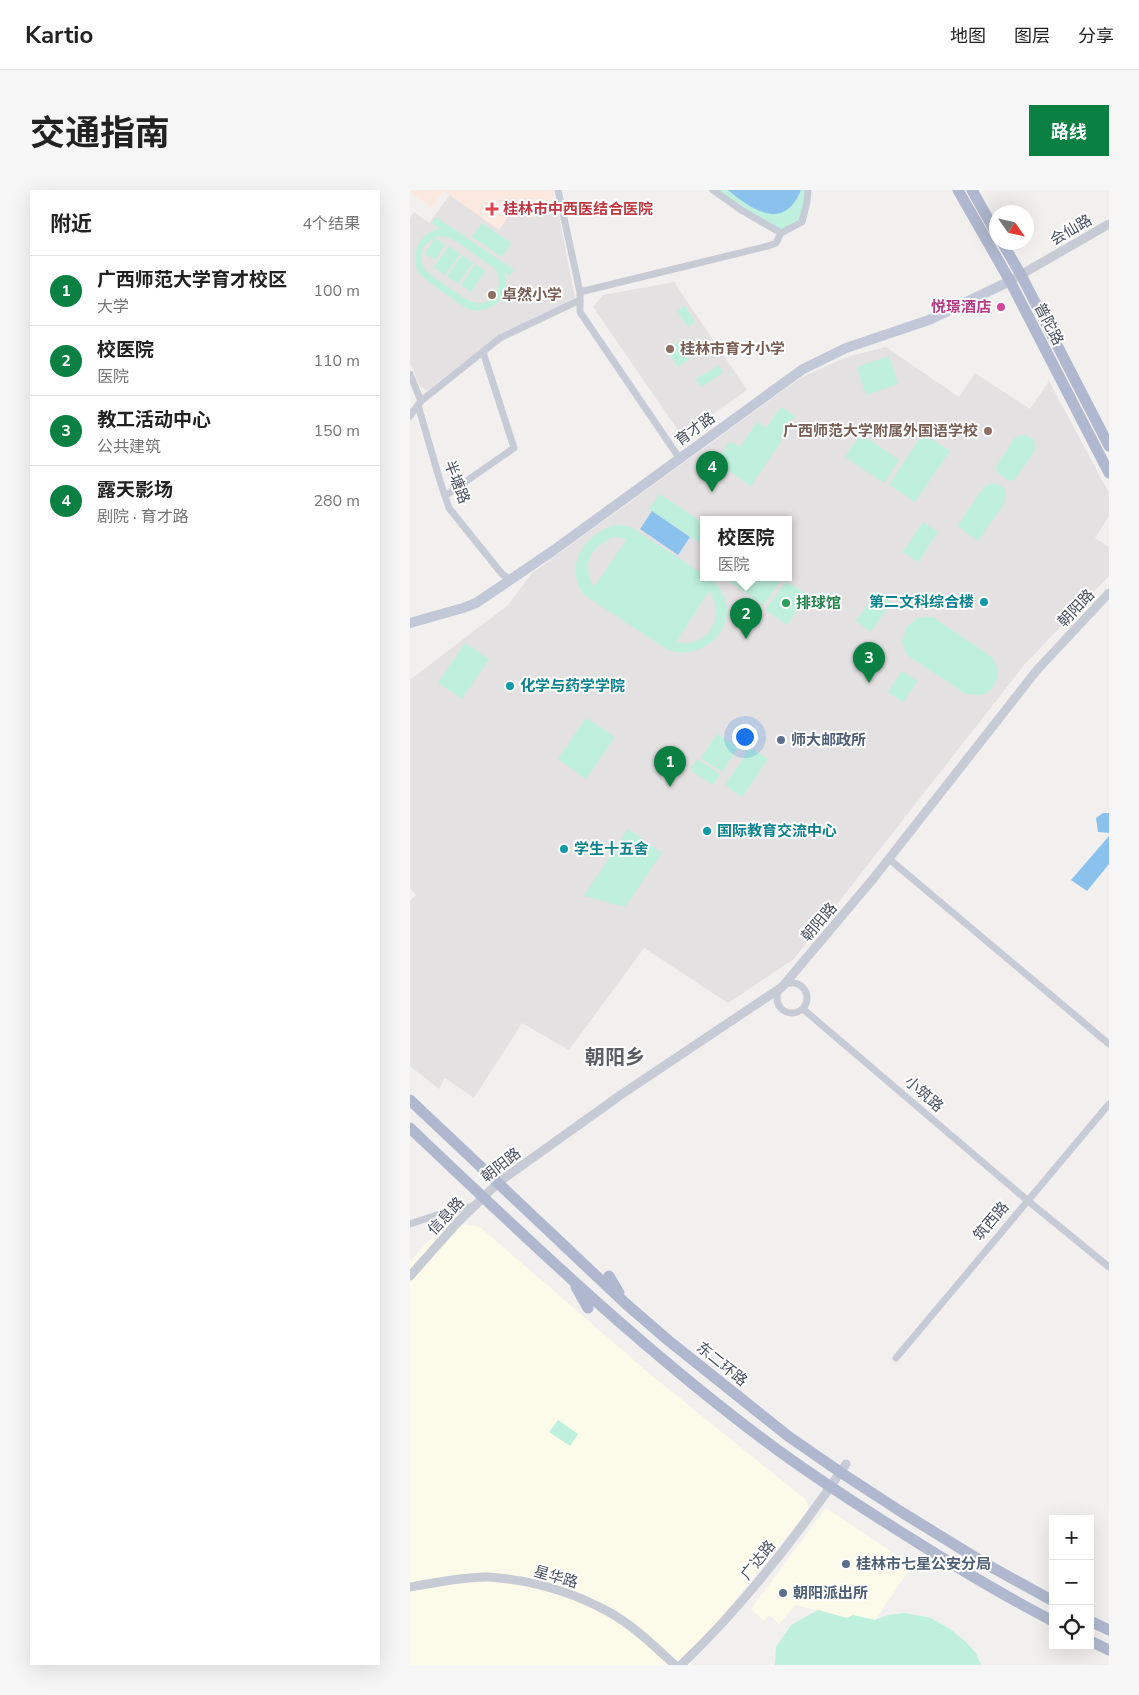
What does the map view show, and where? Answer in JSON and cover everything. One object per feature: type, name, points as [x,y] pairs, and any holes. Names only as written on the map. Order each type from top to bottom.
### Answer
[{"type":"main road","name":"普陀路","points":[[958,190],[1010,281],[1109,473]]},
{"type":"main road","points":[[972,190],[989,220]]},
{"type":"main road","name":"普陀路","points":[[1007,250],[1109,446]]},
{"type":"main road","name":"育才路","points":[[410,623],[449,613],[476,603],[554,550],[803,369],[846,348],[929,320],[1010,281]]},
{"type":"main road","name":"东二环路","points":[[410,1100],[625,1303],[788,1436],[843,1468],[986,1564],[1049,1599]]},
{"type":"main road","points":[[410,1128],[570,1277],[657,1354],[778,1450],[830,1487],[977,1580],[1049,1619]]},
{"type":"main road","points":[[609,1276],[625,1303]]},
{"type":"main road","points":[[570,1277],[588,1308]]},
{"type":"main road","points":[[1094,1623],[1109,1630]]},
{"type":"main road","points":[[1094,1643],[1109,1650]]},
{"type":"street","points":[[558,190],[580,296],[580,312],[680,458]]},
{"type":"street","points":[[713,190],[741,210],[781,233]]},
{"type":"street","points":[[410,416],[420,403],[500,338],[580,296],[776,243],[781,233],[802,222],[808,190]]},
{"type":"street","name":"会仙路","points":[[1010,281],[1109,224]]},
{"type":"street","points":[[445,496],[514,448],[483,352]]},
{"type":"street","name":"半塘路","points":[[410,374],[449,508],[502,574],[511,580]]},
{"type":"street","name":"朝阳路","points":[[483,1197],[499,1182],[622,1094],[782,987],[889,859],[1037,670],[1109,593]]},
{"type":"street","points":[[889,859],[1109,1044]]},
{"type":"street","points":[[791,983],[801,986],[807,999],[803,1009],[789,1014],[781,1009],[776,1000],[779,990],[791,983]]},
{"type":"street","name":"小筑路","points":[[803,1009],[1027,1200],[1109,1267]]},
{"type":"street","name":"筑西路","points":[[896,1358],[1109,1104]]},
{"type":"street","name":"信息路","points":[[410,1276],[483,1197]]},
{"type":"street","points":[[410,1224],[449,1211],[474,1206]]},
{"type":"street","name":"广达路","points":[[681,1665],[709,1639],[743,1600],[784,1549],[843,1468]]},
{"type":"street","name":"星华路","points":[[410,1588],[488,1577],[534,1584],[575,1596],[610,1613],[630,1626],[674,1665]]},
{"type":"shaded area","name":"桂林市中西医结合医院","points":[[410,190],[553,190],[558,211],[528,218],[514,208],[499,230],[444,191],[432,208],[410,193]]},
{"type":"shaded area","name":"卓然小学","points":[[450,195],[499,229],[514,208],[528,218],[558,211],[575,298],[500,334],[427,391],[420,386],[410,363],[410,218],[414,212],[429,223]]},
{"type":"shaded area","name":"桂林市育才小学","points":[[674,282],[747,390],[682,436],[593,307],[603,295]]},
{"type":"shaded area","points":[[886,347],[959,397],[975,373],[1030,409],[1049,381],[1109,493],[1109,516],[1095,538],[1109,547],[1109,576],[1025,664],[794,959],[728,1003],[644,948],[569,1050],[522,1023],[474,1098],[445,1078],[439,1089],[410,1066],[410,901],[416,895],[410,888],[410,680],[508,605],[532,573],[802,377],[847,357]]},
{"type":"shaded area","points":[[457,1223],[480,1227],[651,1375],[805,1499],[809,1509],[688,1658],[692,1665],[410,1665],[410,1262],[443,1225]]},
{"type":"shaded area","name":"桂林市七星公安分局","points":[[826,1508],[912,1566],[875,1620],[853,1615],[848,1618],[796,1605],[779,1624],[769,1615],[764,1621],[751,1609]]},
{"type":"green space","points":[[713,190],[808,190],[802,222],[781,233]]},
{"type":"green space","points":[[436,217],[514,270],[510,276],[504,272],[506,283],[499,301],[482,310],[471,310],[443,292],[418,272],[415,257],[418,244],[427,234],[440,229],[432,223]],"holes":[[[441,236],[453,239],[494,268],[497,273],[499,279],[498,287],[492,298],[487,302],[480,303],[467,299],[426,271],[421,260],[421,254],[426,244]]]},
{"type":"green space","points":[[482,223],[511,243],[502,257],[472,237]]},
{"type":"green space","points":[[435,238],[445,245],[435,260],[425,254]]},
{"type":"green space","points":[[449,246],[460,254],[445,275],[434,267]]},
{"type":"green space","points":[[462,255],[473,263],[458,284],[447,276]]},
{"type":"green space","points":[[475,264],[486,271],[471,292],[461,285]]},
{"type":"green space","points":[[685,306],[695,322],[688,327],[677,311]]},
{"type":"green space","points":[[677,342],[689,359],[678,367],[666,349]]},
{"type":"green space","points":[[889,356],[898,384],[866,395],[857,367]]},
{"type":"green space","points":[[719,365],[723,373],[701,387],[696,379]]},
{"type":"green space","points":[[781,407],[795,416],[780,438],[782,440],[751,486],[716,462],[730,441],[740,447],[757,422],[766,428]]},
{"type":"green space","points":[[923,433],[950,451],[915,502],[889,485]]},
{"type":"green space","points":[[861,434],[899,460],[884,483],[845,457]]},
{"type":"green space","points":[[1025,435],[1033,439],[1034,452],[1015,479],[1009,481],[997,472],[996,467],[1014,439]]},
{"type":"green space","points":[[996,483],[1004,488],[1006,493],[1004,503],[978,541],[958,525],[983,489],[987,485]]},
{"type":"green space","points":[[660,494],[700,521],[700,543],[649,509]]},
{"type":"green space","points":[[923,522],[938,532],[918,562],[903,552]]},
{"type":"green space","points":[[615,525],[629,526],[700,572],[700,581],[714,582],[726,601],[727,614],[724,626],[717,637],[695,651],[668,650],[584,595],[578,584],[577,562],[580,552],[586,543],[604,529]],"holes":[[[614,537],[627,539],[594,587],[588,571],[588,563],[594,551],[599,545]],[[709,591],[714,601],[715,620],[705,636],[697,641],[687,643],[676,642]]]},
{"type":"green space","points":[[728,581],[780,581],[764,605]]},
{"type":"green space","name":"排球馆","points":[[786,581],[807,595],[787,625],[766,610]]},
{"type":"green space","points":[[876,592],[891,602],[871,632],[856,621]]},
{"type":"green space","points":[[933,617],[992,657],[998,670],[994,686],[989,691],[982,695],[966,694],[907,655],[902,642],[906,628],[917,618]]},
{"type":"green space","points":[[465,643],[489,659],[462,699],[438,683]]},
{"type":"green space","points":[[902,671],[918,681],[903,702],[888,692]]},
{"type":"green space","points":[[586,718],[615,737],[586,779],[558,759]]},
{"type":"green space","points":[[717,734],[738,747],[722,772],[701,758]]},
{"type":"green space","points":[[750,748],[768,759],[742,797],[725,785]]},
{"type":"green space","points":[[697,759],[720,774],[713,785],[690,770]]},
{"type":"green space","points":[[628,829],[662,853],[625,907],[584,896]]},
{"type":"green space","points":[[558,1420],[578,1434],[570,1446],[549,1432]]},
{"type":"green space","points":[[818,1610],[847,1618],[853,1615],[875,1620],[888,1615],[905,1613],[931,1618],[950,1629],[965,1641],[976,1653],[981,1665],[775,1665],[776,1647],[791,1625]]},
{"type":"water","points":[[728,190],[801,190],[794,203],[786,211],[777,214],[757,210]]},
{"type":"water","points":[[652,511],[690,537],[678,555],[640,529]]},
{"type":"water","points":[[1103,813],[1109,813],[1109,833],[1098,832],[1096,818]]},
{"type":"water","points":[[1109,836],[1109,864],[1087,891],[1071,880]]},
{"type":"place","name":"桂林市中西医结合医院","points":[[492,209]]},
{"type":"place","name":"卓然小学","points":[[492,295]]},
{"type":"place","name":"悦璟酒店","points":[[1001,307]]},
{"type":"place","name":"桂林市育才小学","points":[[670,349]]},
{"type":"place","name":"广西师范大学附属外国语学校","points":[[988,431]]},
{"type":"place","name":"露天影场","points":[[712,492]]},
{"type":"place","name":"第二文科综合楼","points":[[984,602]]},
{"type":"place","name":"排球馆","points":[[786,603]]},
{"type":"place","name":"校医院","points":[[746,639]]},
{"type":"place","name":"教工活动中心","points":[[869,683]]},
{"type":"place","name":"化学与药学学院","points":[[510,686]]},
{"type":"place","name":"师大邮政所","points":[[781,740]]},
{"type":"place","name":"广西师范大学育才校区","points":[[670,787]]},
{"type":"place","name":"国际教育交流中心","points":[[707,831]]},
{"type":"place","name":"学生十五舍","points":[[564,849]]},
{"type":"place","name":"桂林市七星公安分局","points":[[846,1564]]},
{"type":"place","name":"朝阳派出所","points":[[783,1593]]},
{"type":"district","name":"朝阳乡","points":[[615,1057]]}]
